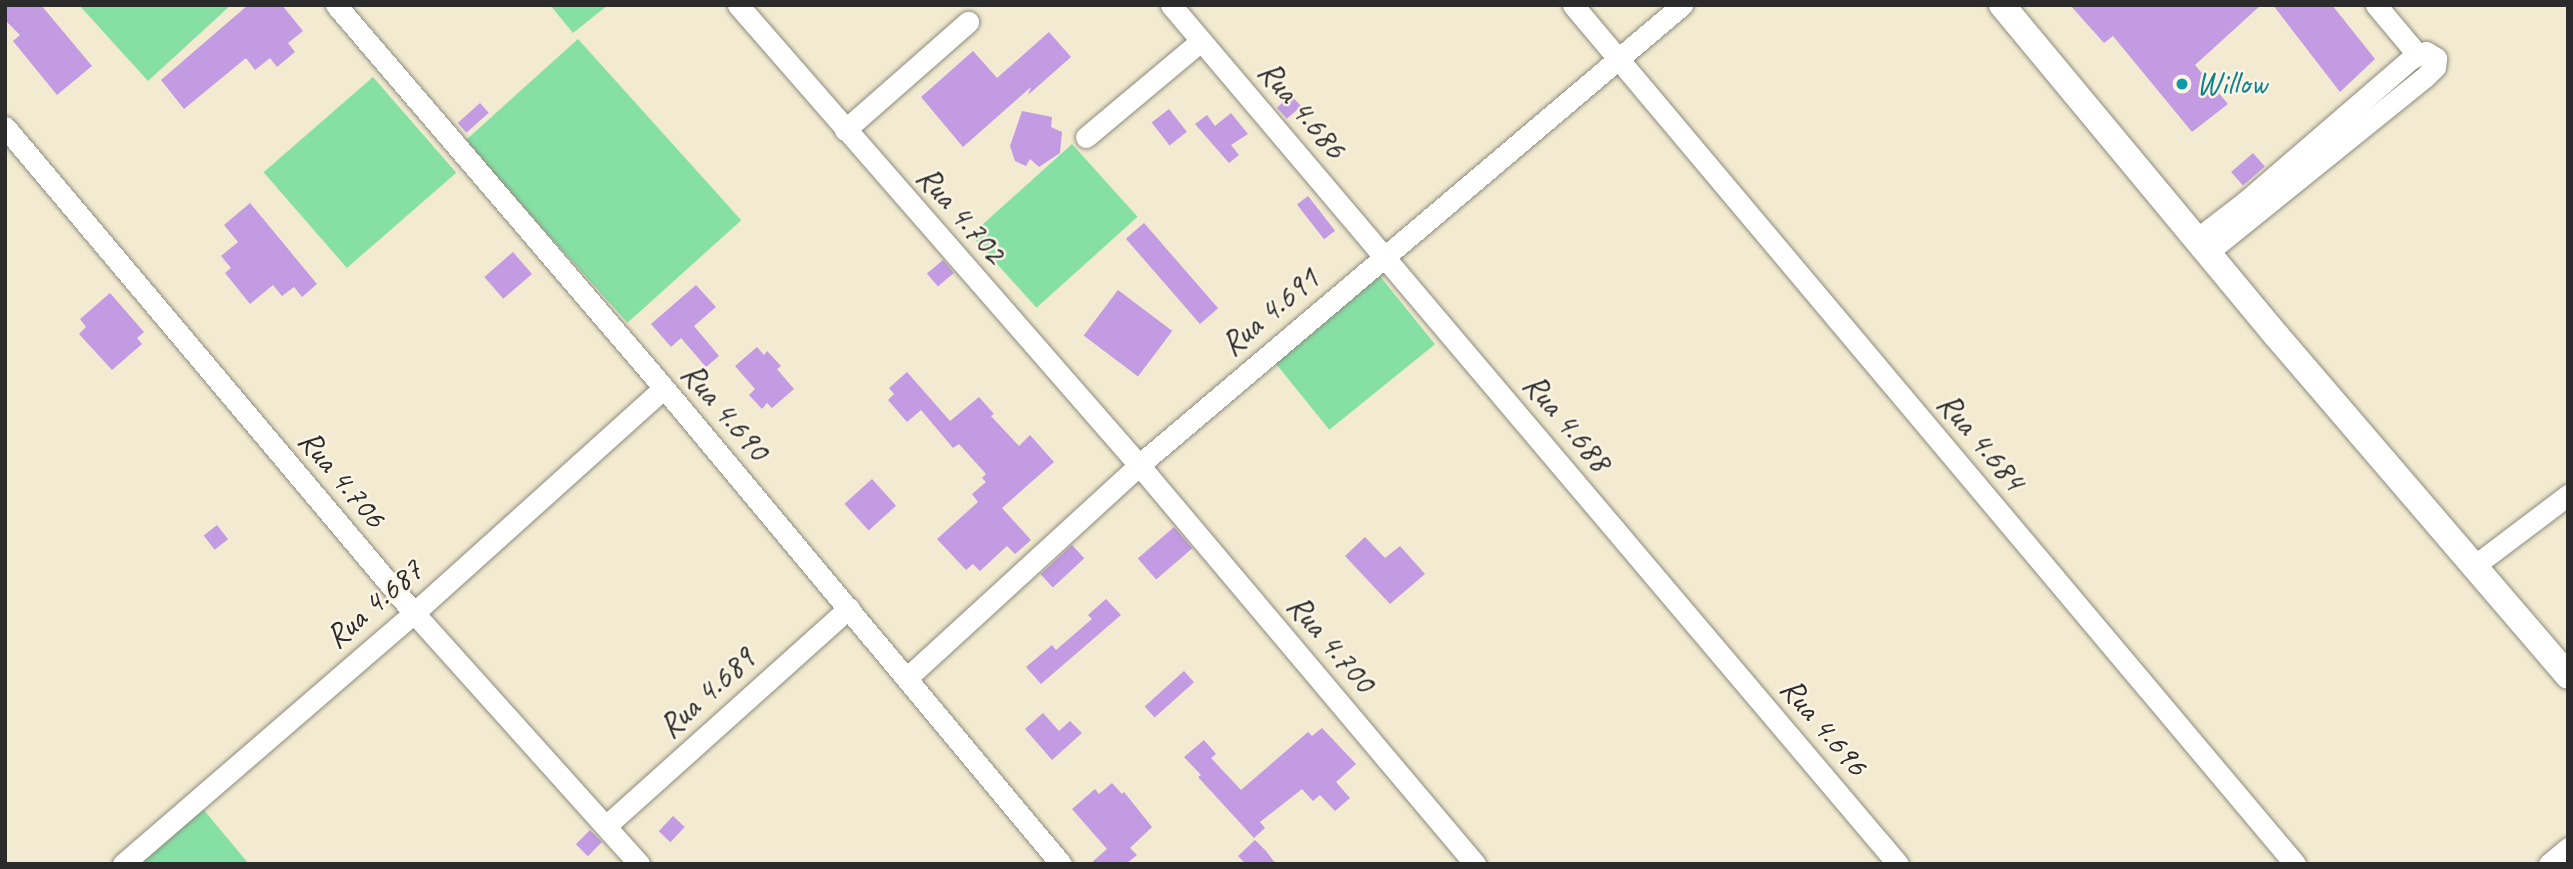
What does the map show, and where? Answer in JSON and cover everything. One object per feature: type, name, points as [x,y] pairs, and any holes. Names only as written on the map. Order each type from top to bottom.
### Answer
[{"type":"main road","points":[[2002,5],[2568,676]]},
{"type":"street","name":"Rua 4.690","points":[[336,5],[908,677],[1061,864]]},
{"type":"street","name":"Rua 4.702","points":[[738,5],[1139,465]]},
{"type":"street","name":"Rua 4.686","points":[[1171,5],[1384,256]]},
{"type":"street","name":"Rua 4.684","points":[[1573,5],[2295,864]]},
{"type":"street","name":"Rua 4.691","points":[[908,677],[1139,465],[1682,5]]},
{"type":"street","points":[[2203,245],[2245,202],[2417,54],[2376,5]]},
{"type":"street","points":[[845,130],[968,22]]},
{"type":"street","points":[[1086,137],[1201,41]]},
{"type":"street","name":"Rua 4.706","points":[[5,127],[414,613],[607,825],[639,864]]},
{"type":"street","name":"Rua 4.688","points":[[1384,256],[1702,631]]},
{"type":"street","name":"Rua 4.687","points":[[123,864],[414,613],[663,388]]},
{"type":"street","name":"Rua 4.700","points":[[1139,465],[1475,864]]},
{"type":"street","points":[[2474,566],[2568,495]]},
{"type":"street","name":"Rua 4.689","points":[[607,825],[849,608]]},
{"type":"street","name":"Rua 4.696","points":[[1702,631],[1898,864]]},
{"type":"street","points":[[2549,864],[2568,848]]},
{"type":"green space","points":[[79,5],[231,5],[148,81]]},
{"type":"green space","points":[[550,5],[608,5],[573,33]]},
{"type":"green space","points":[[578,39],[741,220],[628,323],[464,141]]},
{"type":"green space","points":[[373,77],[456,173],[347,268],[264,172]]},
{"type":"green space","points":[[1072,144],[1138,217],[1037,308],[971,235]]},
{"type":"green space","points":[[1379,275],[1435,344],[1329,430],[1273,361]]},
{"type":"green space","points":[[203,809],[249,864],[138,864]]},
{"type":"building","points":[[5,5],[41,5],[92,66],[57,95],[13,41],[20,35],[5,20]]},
{"type":"building","points":[[248,5],[282,5],[303,31],[288,43],[295,52],[277,67],[270,58],[255,70],[246,58],[184,109],[161,80]]},
{"type":"building","name":"Willow","points":[[2070,5],[2261,5],[2195,65],[2228,104],[2192,132],[2113,36],[2104,43]]},
{"type":"building","points":[[2273,5],[2332,5],[2375,59],[2340,92]]},
{"type":"building","points":[[1049,32],[1071,57],[1028,95],[1031,87],[963,147],[921,97],[973,51],[997,78]]},
{"type":"building","points":[[1291,95],[1301,106],[1287,119],[1277,108]]},
{"type":"building","points":[[480,103],[489,113],[466,133],[458,123]]},
{"type":"building","points":[[1169,109],[1187,132],[1170,145],[1152,123]]},
{"type":"building","points":[[1022,111],[1052,117],[1051,127],[1062,132],[1060,153],[1039,167],[1030,159],[1026,166],[1015,161],[1010,146]]},
{"type":"building","points":[[1231,113],[1248,134],[1231,145],[1239,155],[1229,163],[1195,124],[1207,115],[1215,126]]},
{"type":"building","points":[[2253,153],[2265,167],[2243,186],[2231,172]]},
{"type":"building","points":[[1308,196],[1335,231],[1324,239],[1297,205]]},
{"type":"building","points":[[250,203],[317,284],[302,297],[294,287],[282,296],[273,285],[250,304],[225,273],[231,268],[221,256],[238,242],[224,225]]},
{"type":"building","points":[[1144,223],[1218,308],[1200,324],[1126,239]]},
{"type":"building","points":[[513,252],[532,274],[503,299],[484,277]]},
{"type":"building","points":[[943,260],[954,273],[938,287],[927,273]]},
{"type":"building","points":[[696,285],[716,307],[694,326],[719,356],[706,367],[681,338],[671,347],[651,324]]},
{"type":"building","points":[[1118,290],[1172,331],[1138,376],[1084,336]]},
{"type":"building","points":[[110,293],[144,332],[137,338],[142,344],[112,370],[79,334],[86,327],[80,319]]},
{"type":"building","points":[[757,347],[764,355],[767,351],[781,366],[777,369],[794,389],[772,408],[767,403],[762,409],[749,395],[755,389],[735,366]]},
{"type":"building","points":[[907,372],[950,421],[979,397],[994,414],[991,416],[1019,446],[1030,435],[1054,462],[1002,508],[1031,540],[1015,554],[1007,546],[980,571],[973,564],[966,570],[937,539],[978,502],[972,494],[986,482],[982,478],[986,474],[959,444],[953,448],[921,410],[907,422],[888,400],[894,394],[889,388]]},
{"type":"building","points":[[872,479],[896,506],[869,531],[845,504]]},
{"type":"building","points":[[217,525],[228,539],[215,550],[204,535]]},
{"type":"building","points":[[1174,527],[1192,548],[1156,580],[1138,558]]},
{"type":"building","points":[[1365,537],[1385,558],[1400,546],[1425,574],[1390,604],[1345,556]]},
{"type":"building","points":[[1072,545],[1084,558],[1053,587],[1041,574]]},
{"type":"building","points":[[1106,599],[1121,615],[1041,684],[1026,667],[1052,645],[1056,650],[1092,619],[1088,615]]},
{"type":"building","points":[[1184,671],[1194,682],[1155,718],[1145,706]]},
{"type":"building","points":[[1043,713],[1059,731],[1070,721],[1082,733],[1052,760],[1025,729]]},
{"type":"building","points":[[1322,728],[1356,764],[1336,782],[1350,798],[1335,811],[1320,795],[1313,801],[1302,789],[1260,822],[1265,828],[1254,838],[1198,777],[1201,775],[1184,757],[1204,740],[1216,754],[1211,758],[1241,790],[1308,732],[1312,736]]},
{"type":"building","points":[[1112,783],[1122,794],[1124,792],[1152,827],[1130,848],[1137,855],[1126,864],[1090,864],[1107,849],[1072,809],[1095,789],[1099,794]]},
{"type":"building","points":[[673,816],[685,827],[670,842],[659,831]]},
{"type":"building","points":[[590,830],[602,842],[588,856],[576,844]]},
{"type":"building","points":[[1255,840],[1276,864],[1246,864],[1238,856]]},
{"type":"place","name":"Willow","points":[[2182,84]]}]
